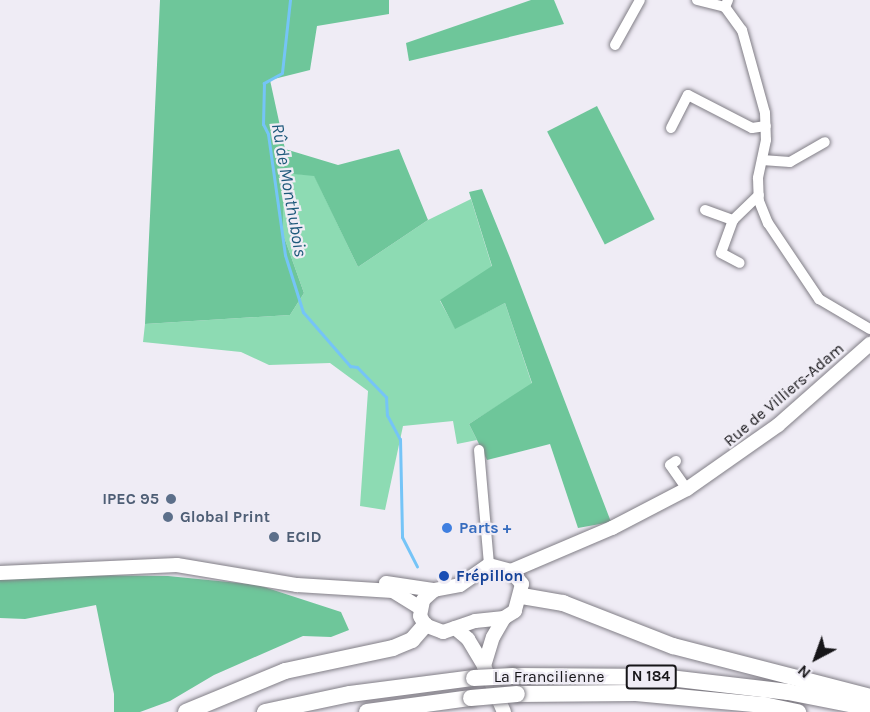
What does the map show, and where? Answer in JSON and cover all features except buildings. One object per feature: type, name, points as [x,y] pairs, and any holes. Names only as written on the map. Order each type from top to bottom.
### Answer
[{"type":"highway","points":[[522,590],[563,603],[673,646],[870,697]]},
{"type":"highway","points":[[186,712],[285,671],[393,648],[412,640],[425,626]]},
{"type":"highway","name":"La Francilienne","points":[[265,712],[350,694],[479,672],[513,676],[661,677],[788,692],[870,708]]},
{"type":"highway","name":"La Francilienne","points":[[366,712],[517,694],[636,693],[764,705],[798,712]]},
{"type":"street","points":[[615,45],[640,0]]},
{"type":"street","points":[[697,0],[726,4],[742,30],[766,126],[759,195],[768,223],[819,299],[870,329]]},
{"type":"street","points":[[671,128],[688,95],[752,128],[766,126]]},
{"type":"street","points":[[762,160],[790,162],[825,141]]},
{"type":"street","points":[[740,263],[720,253],[733,220],[759,195]]},
{"type":"street","points":[[705,210],[733,220]]},
{"type":"street","name":"Rue de Villiers-Adam","points":[[512,571],[533,564],[687,489],[778,425],[870,344]]},
{"type":"street","points":[[479,450],[489,565]]},
{"type":"street","points":[[676,461],[670,465],[687,489]]},
{"type":"street","points":[[0,573],[92,567],[177,566],[297,585],[359,587],[393,591],[419,607],[425,626],[442,632],[475,621],[504,618],[515,611],[533,564]]},
{"type":"street","points":[[359,587],[388,583],[434,590],[460,585],[489,565],[512,571],[522,590]]},
{"type":"street","points":[[419,607],[434,590]]},
{"type":"street","points":[[479,672],[493,637],[504,618]]},
{"type":"street","points":[[455,628],[468,639],[479,672],[504,712]]},
{"type":"green space","points":[[160,0],[389,0],[389,14],[317,26],[310,70],[270,80],[285,149],[338,165],[399,149],[428,220],[358,267],[314,176],[283,173],[283,234],[304,293],[290,315],[145,324]]},
{"type":"green space","points":[[531,0],[554,0],[564,24],[409,61],[406,43]]},
{"type":"green space","points":[[597,106],[655,219],[605,245],[547,131]]},
{"type":"green space","points":[[283,173],[314,175],[358,267],[428,220],[471,199],[492,267],[440,301],[455,328],[505,303],[532,384],[469,424],[477,440],[457,444],[453,421],[403,426],[385,510],[360,506],[368,391],[330,363],[269,365],[241,352],[143,342],[145,324],[290,315],[304,293],[283,234]]},
{"type":"green space","points":[[482,189],[611,522],[578,528],[550,444],[487,460],[469,424],[532,383],[505,303],[455,329],[440,300],[492,266],[469,192]]},
{"type":"green space","points":[[64,575],[168,576],[258,585],[341,612],[349,630],[331,637],[303,636],[214,675],[170,701],[140,712],[114,712],[114,694],[96,605],[25,619],[0,618],[0,578]]},
{"type":"waterway","name":"Rû de Monthubois","points":[[290,0],[282,73],[264,83],[263,124],[268,134],[285,255],[303,312],[350,366],[357,367],[386,397],[387,415],[400,439],[402,537],[417,566]]},
{"type":"place","name":"IPEC 95","points":[[171,499]]},
{"type":"place","name":"Global Print","points":[[168,517]]},
{"type":"place","name":"Parts +","points":[[447,528]]},
{"type":"place","name":"ECID","points":[[274,537]]},
{"type":"place","name":"Frépillon","points":[[444,576]]}]
